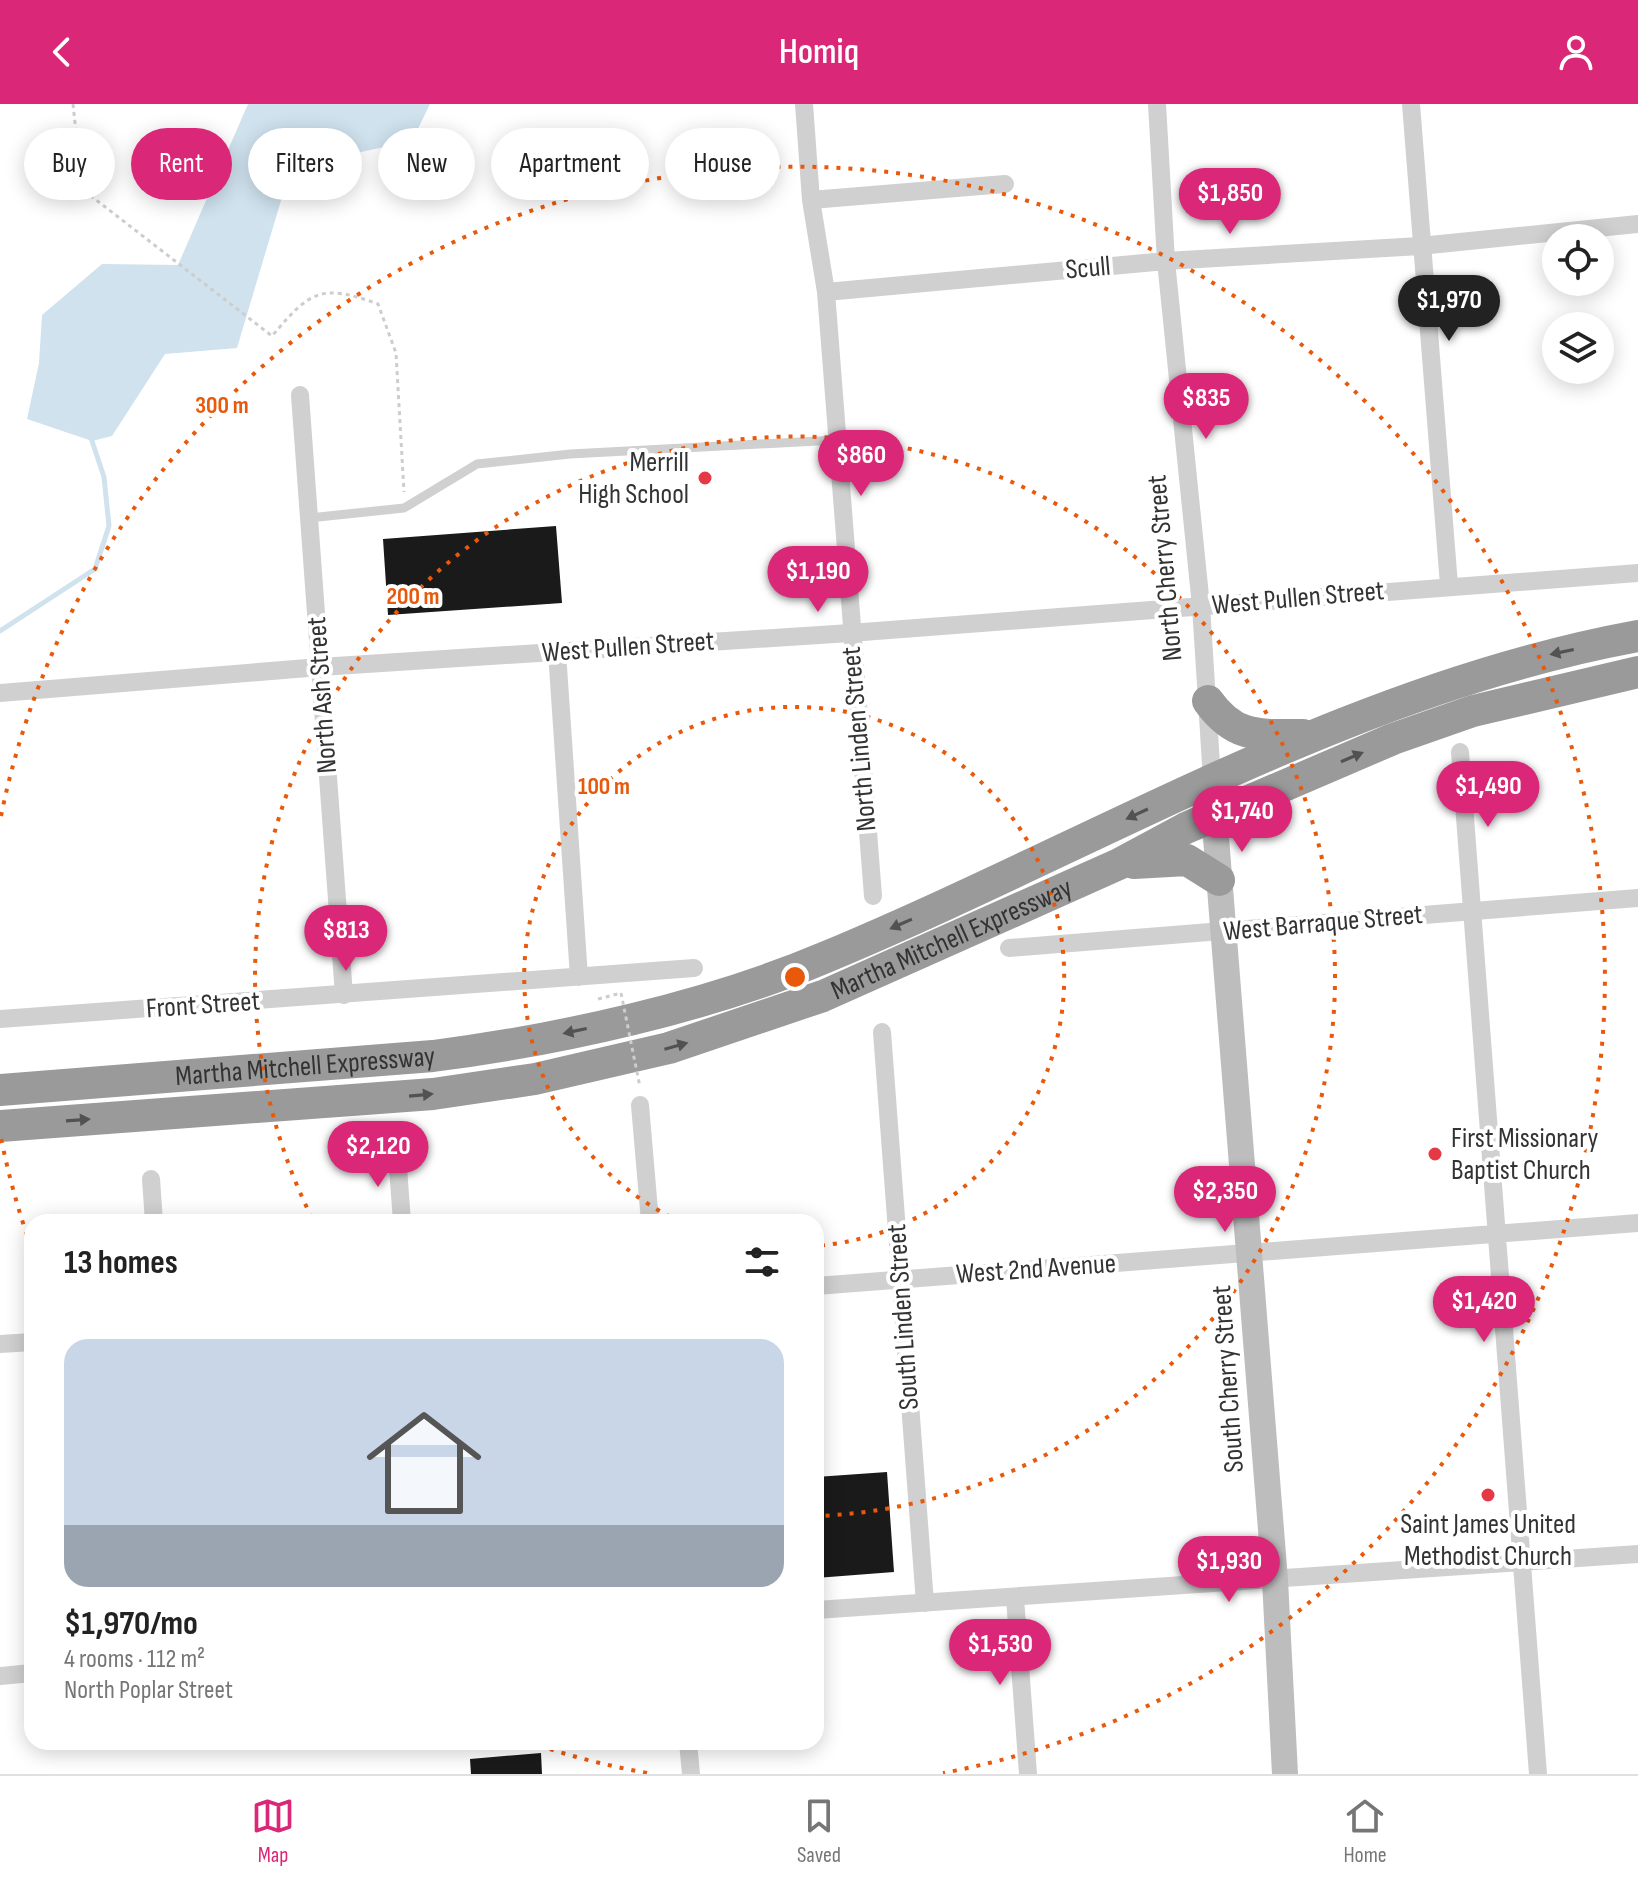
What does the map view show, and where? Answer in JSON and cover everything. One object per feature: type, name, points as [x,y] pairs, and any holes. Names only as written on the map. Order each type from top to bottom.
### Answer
[{"type":"highway","name":"Martha Mitchell Expressway","points":[[0,1090],[433,1056],[484,1050],[643,1015],[823,958],[1310,735],[1450,682],[1534,658],[1638,636]]},
{"type":"highway","name":"Martha Mitchell Expressway","points":[[0,1126],[419,1095],[535,1079],[712,1035],[823,996],[1119,864],[1213,816],[1393,739],[1473,711],[1638,672]]},
{"type":"highway","points":[[1208,701],[1222,721],[1238,730],[1310,735]]},
{"type":"highway","points":[[1119,864],[1187,860],[1219,880]]},
{"type":"main road","name":"North Cherry Street","points":[[1212,780],[1224,932]]},
{"type":"main road","name":"South Cherry Street","points":[[1224,932],[1275,1580],[1285,1774]]},
{"type":"street","name":"North Linden Street","points":[[804,104],[811,200],[826,292],[850,633],[873,896]]},
{"type":"street","name":"North Cherry Street","points":[[1157,104],[1166,261],[1201,606],[1212,780]]},
{"type":"street","points":[[1411,104],[1449,585]]},
{"type":"street","points":[[811,200],[1005,184]]},
{"type":"street","name":"Scull","points":[[826,292],[1166,261],[1420,246],[1638,224]]},
{"type":"street","name":"North Ash Street","points":[[300,395],[344,995]]},
{"type":"street","name":"West Pullen Street","points":[[0,693],[320,667],[850,633],[1638,573]]},
{"type":"street","points":[[557,652],[579,977]]},
{"type":"street","points":[[1460,752],[1538,1774]]},
{"type":"street","name":"West Barraque Street","points":[[1009,948],[1638,898]]},
{"type":"street","name":"Front Street","points":[[0,1019],[694,968]]},
{"type":"street","name":"South Linden Street","points":[[882,1032],[925,1603]]},
{"type":"street","points":[[640,1096],[649,1214]]},
{"type":"street","points":[[397,1154],[401,1214]]},
{"type":"street","points":[[151,1179],[153,1214]]},
{"type":"street","name":"West 2nd Avenue","points":[[824,1285],[1638,1223]]},
{"type":"street","points":[[0,1344],[24,1342]]},
{"type":"street","points":[[824,1609],[1638,1554]]},
{"type":"street","points":[[1015,1598],[1028,1774]]},
{"type":"street","points":[[0,1676],[24,1674]]},
{"type":"street","points":[[689,1750],[691,1774]]},
{"type":"lane","points":[[309,518],[404,508],[477,464],[570,454],[836,440]]},
{"type":"path","points":[[73,104],[82,189],[272,336],[301,301],[341,290],[378,304],[396,353],[404,508]]},
{"type":"path","points":[[598,999],[621,993],[640,1096]]},
{"type":"water","points":[[248,104],[430,104],[418,128],[378,128],[378,148],[362,152],[362,128],[248,128],[248,200],[281,200],[237,348],[165,354],[112,436],[92,441],[27,419],[39,363],[42,315],[102,264],[178,265],[206,200],[232,200],[232,141]]},
{"type":"building","points":[[556,526],[562,603],[388,615],[383,539]]},
{"type":"building","points":[[887,1472],[894,1572],[824,1577],[824,1476]]},
{"type":"building","points":[[541,1753],[542,1774],[471,1774],[470,1759]]},
{"type":"waterway","points":[[0,631],[95,569],[109,526],[104,477],[92,441]]},
{"type":"place","name":"Merrill High School","points":[[705,478]]},
{"type":"place","name":"First Missionary Baptist Church","points":[[1435,1154]]},
{"type":"place","name":"Saint James United Methodist Church","points":[[1488,1495]]}]
